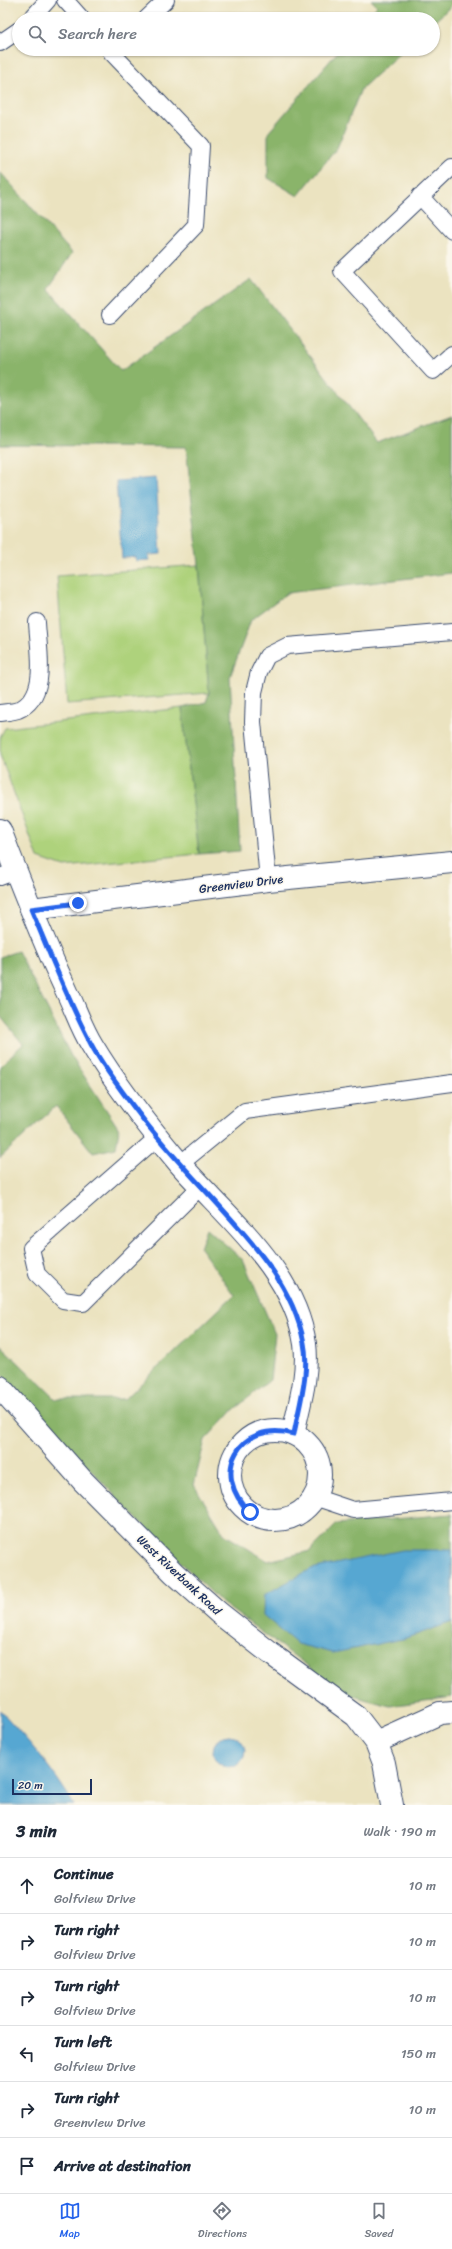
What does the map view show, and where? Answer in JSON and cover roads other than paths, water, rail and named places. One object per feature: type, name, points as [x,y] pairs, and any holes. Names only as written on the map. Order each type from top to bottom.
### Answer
[{"type":"street","points":[[0,830],[8,874],[31,909],[52,960],[91,1044],[139,1114],[180,1164],[266,1260],[283,1286],[296,1314],[305,1344],[304,1375],[294,1434]]},
{"type":"street","name":"Greenview Drive","points":[[31,909],[268,880],[452,862]]},
{"type":"street","name":"West Riverbank Road","points":[[0,1387],[83,1481],[174,1573],[219,1613],[270,1653],[356,1716],[376,1742],[384,1763],[392,1805]]},
{"type":"street","points":[[279,1430],[294,1434],[306,1442],[315,1454],[320,1468],[319,1483],[314,1497],[305,1509],[292,1517],[278,1520],[263,1518],[250,1512],[239,1502],[232,1489],[230,1474],[232,1460],[246,1442],[264,1431],[279,1430]]},
{"type":"street","points":[[376,1742],[440,1713],[452,1712]]},
{"type":"lane","points":[[37,12],[48,0]]},
{"type":"lane","points":[[65,0],[76,12]]},
{"type":"lane","points":[[153,12],[166,0]]},
{"type":"lane","points":[[0,43],[12,35]]},
{"type":"lane","points":[[110,316],[196,225],[201,146],[118,56]]},
{"type":"lane","points":[[452,167],[342,271],[433,371],[452,354]]},
{"type":"lane","points":[[420,196],[452,231]]},
{"type":"lane","points":[[0,714],[19,710],[30,701],[36,691],[40,681],[37,622]]},
{"type":"lane","points":[[268,880],[253,722],[254,692],[259,672],[267,656],[287,646],[452,632]]},
{"type":"lane","points":[[180,1164],[245,1111],[452,1083]]},
{"type":"lane","points":[[158,1137],[31,1248],[37,1274],[63,1300],[83,1303],[201,1186]]},
{"type":"lane","points":[[314,1497],[353,1510],[452,1502]]},
{"type":"water","points":[[156,478],[161,554],[149,555],[149,560],[136,561],[136,557],[122,558],[116,481]]},
{"type":"water","points":[[403,1550],[452,1550],[452,1622],[407,1638],[333,1653],[297,1644],[263,1615],[264,1595],[311,1569]]},
{"type":"water","points":[[0,1710],[40,1755],[58,1779],[74,1805],[0,1805]]},
{"type":"water","points":[[229,1735],[238,1738],[242,1742],[245,1751],[242,1760],[238,1764],[229,1767],[220,1764],[216,1760],[213,1751],[216,1742],[220,1738]]}]
